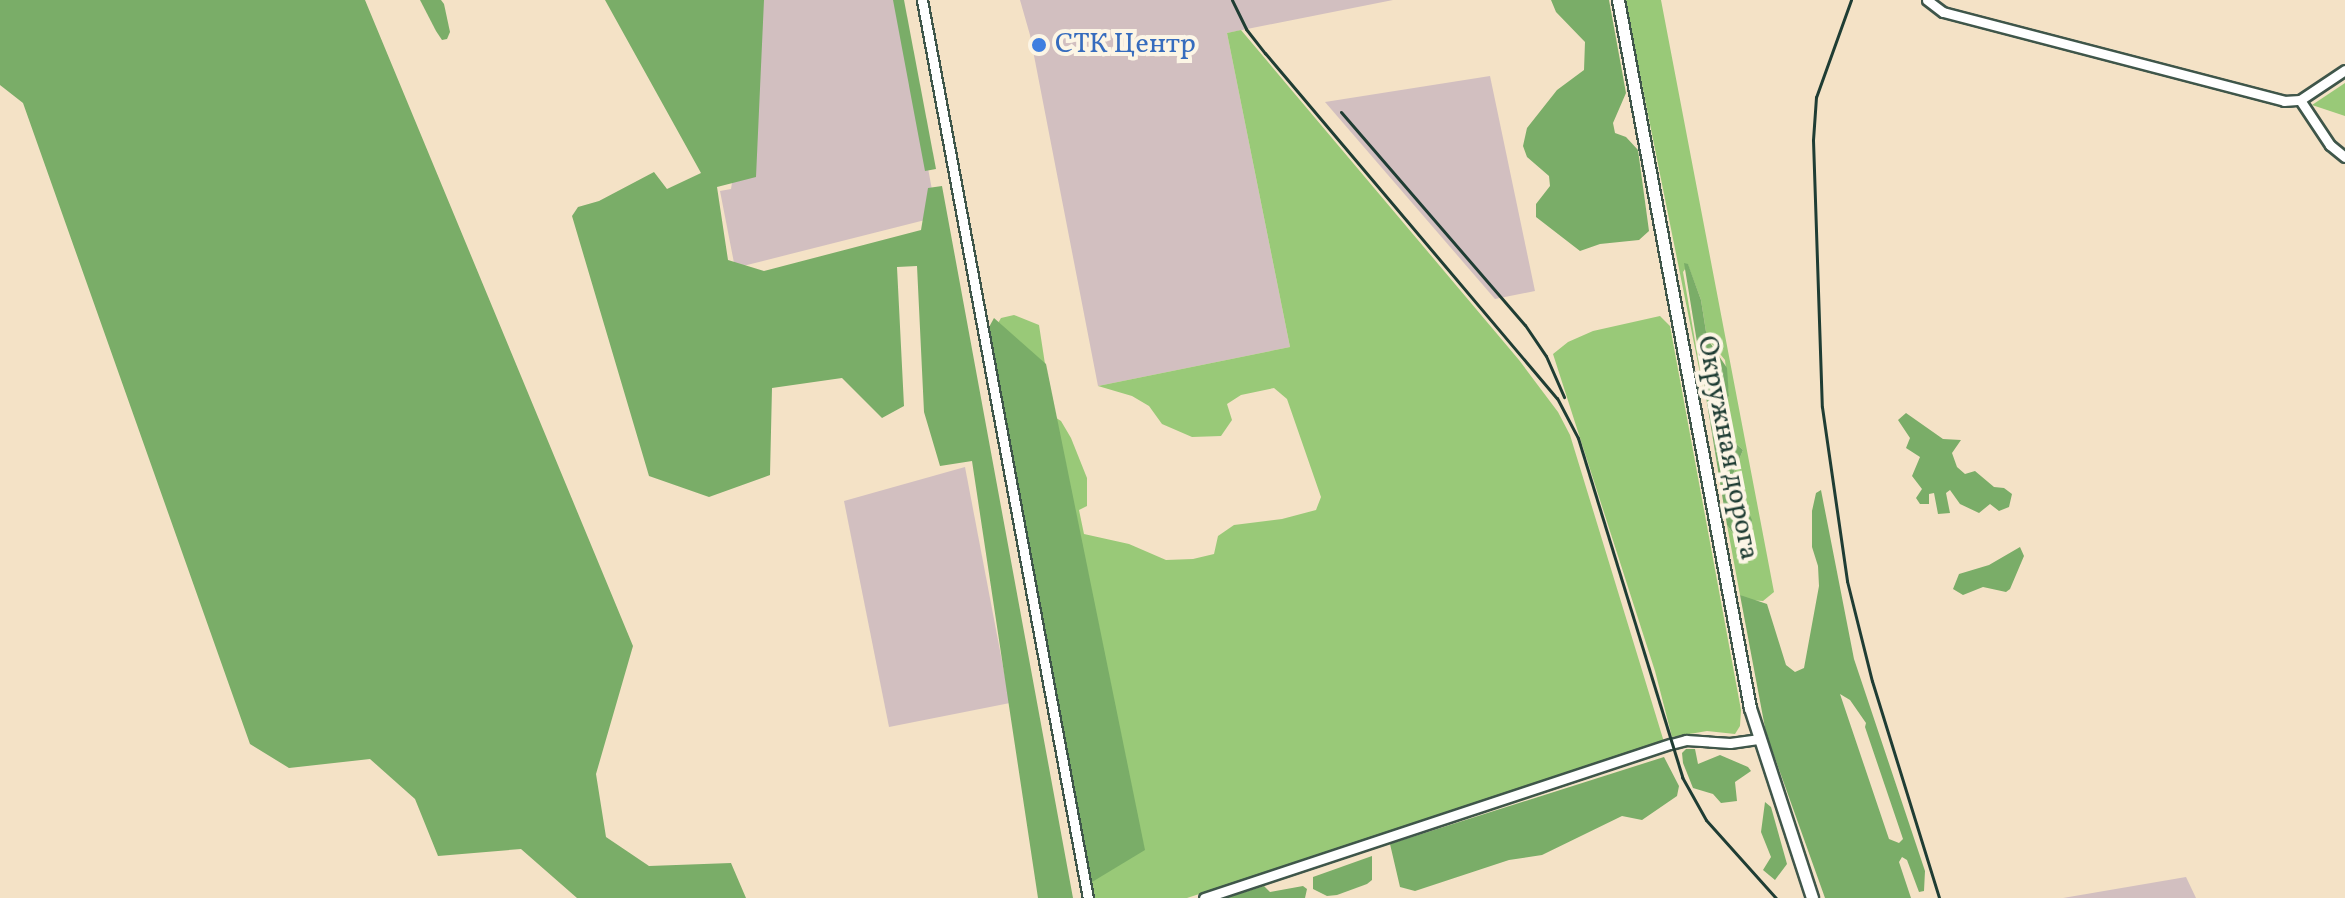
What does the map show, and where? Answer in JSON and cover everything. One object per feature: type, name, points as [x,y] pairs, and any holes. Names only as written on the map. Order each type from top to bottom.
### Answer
[{"type":"main road","name":"Окружная дорога","points":[[1618,0],[1758,739],[1812,898]]},
{"type":"street","points":[[922,0],[1088,898]]},
{"type":"street","points":[[1927,0],[1943,12],[2284,101],[2300,100],[2345,70]]},
{"type":"street","points":[[2300,100],[2330,145],[2345,157]]},
{"type":"street","points":[[1204,898],[1671,744],[1686,740],[1730,743],[1758,739]]},
{"type":"shaded area","points":[[761,0],[897,0],[937,217],[735,268],[720,191],[731,189]]},
{"type":"shaded area","points":[[1020,0],[1393,0],[1227,33],[1290,347],[1098,386],[1030,35]]},
{"type":"shaded area","points":[[1490,76],[1535,291],[1495,299],[1325,102]]},
{"type":"shaded area","points":[[965,467],[1010,703],[889,727],[844,501]]},
{"type":"shaded area","points":[[2186,877],[2196,898],[2063,898]]},
{"type":"green space","points":[[0,0],[365,0],[633,646],[596,774],[606,837],[649,866],[731,863],[746,898],[577,898],[521,849],[438,856],[415,799],[370,759],[289,768],[250,744],[23,103],[0,85]]},
{"type":"green space","points":[[420,0],[441,0],[444,4],[450,32],[447,39],[442,40]]},
{"type":"green space","points":[[605,0],[764,0],[756,177],[717,187],[728,260],[764,271],[921,230],[928,188],[942,186],[1073,898],[1038,898],[972,461],[940,466],[924,412],[917,266],[897,267],[904,406],[882,418],[842,378],[772,388],[770,475],[709,497],[649,476],[572,216],[578,207],[599,201],[654,172],[667,189],[701,173]]},
{"type":"green space","points":[[893,0],[904,0],[936,169],[925,171]]},
{"type":"green space","points":[[1551,0],[1609,0],[1626,93],[1613,123],[1615,133],[1626,137],[1638,150],[1649,231],[1639,240],[1600,244],[1580,251],[1536,217],[1536,204],[1550,186],[1549,176],[1527,157],[1523,146],[1527,128],[1557,90],[1584,70],[1585,42],[1556,12]]},
{"type":"green space","points":[[1625,0],[1661,0],[1774,592],[1763,601],[1748,600],[1740,595],[1727,525],[1732,532],[1745,509],[1732,477],[1743,450],[1734,442],[1723,408],[1729,396],[1725,360],[1707,338],[1701,300],[1688,265],[1683,272],[1705,398]]},
{"type":"green space","points":[[1241,30],[1519,360],[1558,412],[1570,435],[1664,742],[1187,898],[1093,898],[988,340],[1001,318],[1014,315],[1039,325],[1053,416],[1061,421],[1071,438],[1087,478],[1087,506],[1079,510],[1084,534],[1129,544],[1166,560],[1193,559],[1214,554],[1218,536],[1234,525],[1282,519],[1316,510],[1321,497],[1287,399],[1274,388],[1241,395],[1227,404],[1232,420],[1221,436],[1192,437],[1162,424],[1149,406],[1132,396],[1098,386],[1290,347],[1227,33]]},
{"type":"green space","points":[[2345,83],[2345,116],[2312,105]]},
{"type":"green space","points":[[1684,263],[1688,264],[1701,300],[1707,338],[1727,368],[1729,396],[1723,408],[1734,442],[1743,450],[1732,477],[1752,520],[1752,529],[1745,535],[1732,532],[1727,525]]},
{"type":"green space","points":[[1660,316],[1670,326],[1741,710],[1740,726],[1735,734],[1707,731],[1672,737],[1655,671],[1553,354],[1568,342],[1593,331]]},
{"type":"green space","points":[[994,318],[1046,364],[1145,850],[1092,882],[988,329]]},
{"type":"green space","points":[[1906,413],[1943,439],[1961,440],[1952,453],[1957,467],[1965,474],[1975,471],[1994,487],[2004,488],[2012,494],[2009,507],[1999,511],[1990,504],[1979,513],[1960,504],[1950,490],[1946,493],[1950,513],[1938,514],[1934,493],[1929,494],[1929,504],[1920,504],[1916,498],[1922,489],[1912,476],[1920,457],[1906,448],[1910,438],[1898,420]]},
{"type":"green space","points":[[1821,490],[1854,659],[1925,871],[1924,891],[1919,892],[1907,860],[1902,857],[1899,862],[1911,898],[1825,898],[1766,733],[1740,595],[1767,604],[1786,665],[1795,672],[1804,668],[1819,586],[1818,566],[1812,547],[1812,511],[1816,493]],"holes":[[[1840,694],[1850,700],[1866,723],[1903,839],[1899,843],[1889,839]]]},
{"type":"green space","points":[[2020,547],[2024,556],[2006,592],[1983,587],[1963,595],[1953,589],[1959,574],[1989,565]]},
{"type":"green space","points":[[1686,749],[1695,749],[1698,764],[1720,755],[1748,767],[1751,771],[1735,782],[1737,801],[1721,803],[1713,794],[1693,788],[1683,763],[1682,753]]},
{"type":"green space","points":[[1664,757],[1679,786],[1677,796],[1642,820],[1622,816],[1542,855],[1509,860],[1415,891],[1400,887],[1390,844]]},
{"type":"green space","points":[[1765,802],[1771,807],[1787,864],[1775,880],[1763,870],[1771,857],[1761,832]]},
{"type":"green space","points":[[1372,856],[1372,880],[1367,884],[1327,896],[1313,889],[1313,877]]},
{"type":"green space","points":[[1264,886],[1270,892],[1303,886],[1307,889],[1305,898],[1226,898]]},
{"type":"railway","points":[[1232,0],[1246,29],[1265,53],[1557,398],[1578,438],[1682,777],[1706,820],[1776,898]]},
{"type":"railway","points":[[1851,0],[1816,97],[1813,140],[1822,407],[1847,581],[1872,681],[1939,898]]},
{"type":"railway","points":[[1341,112],[1525,325],[1546,356],[1564,397]]},
{"type":"place","name":"СТК Центр","points":[[1039,45]]}]
